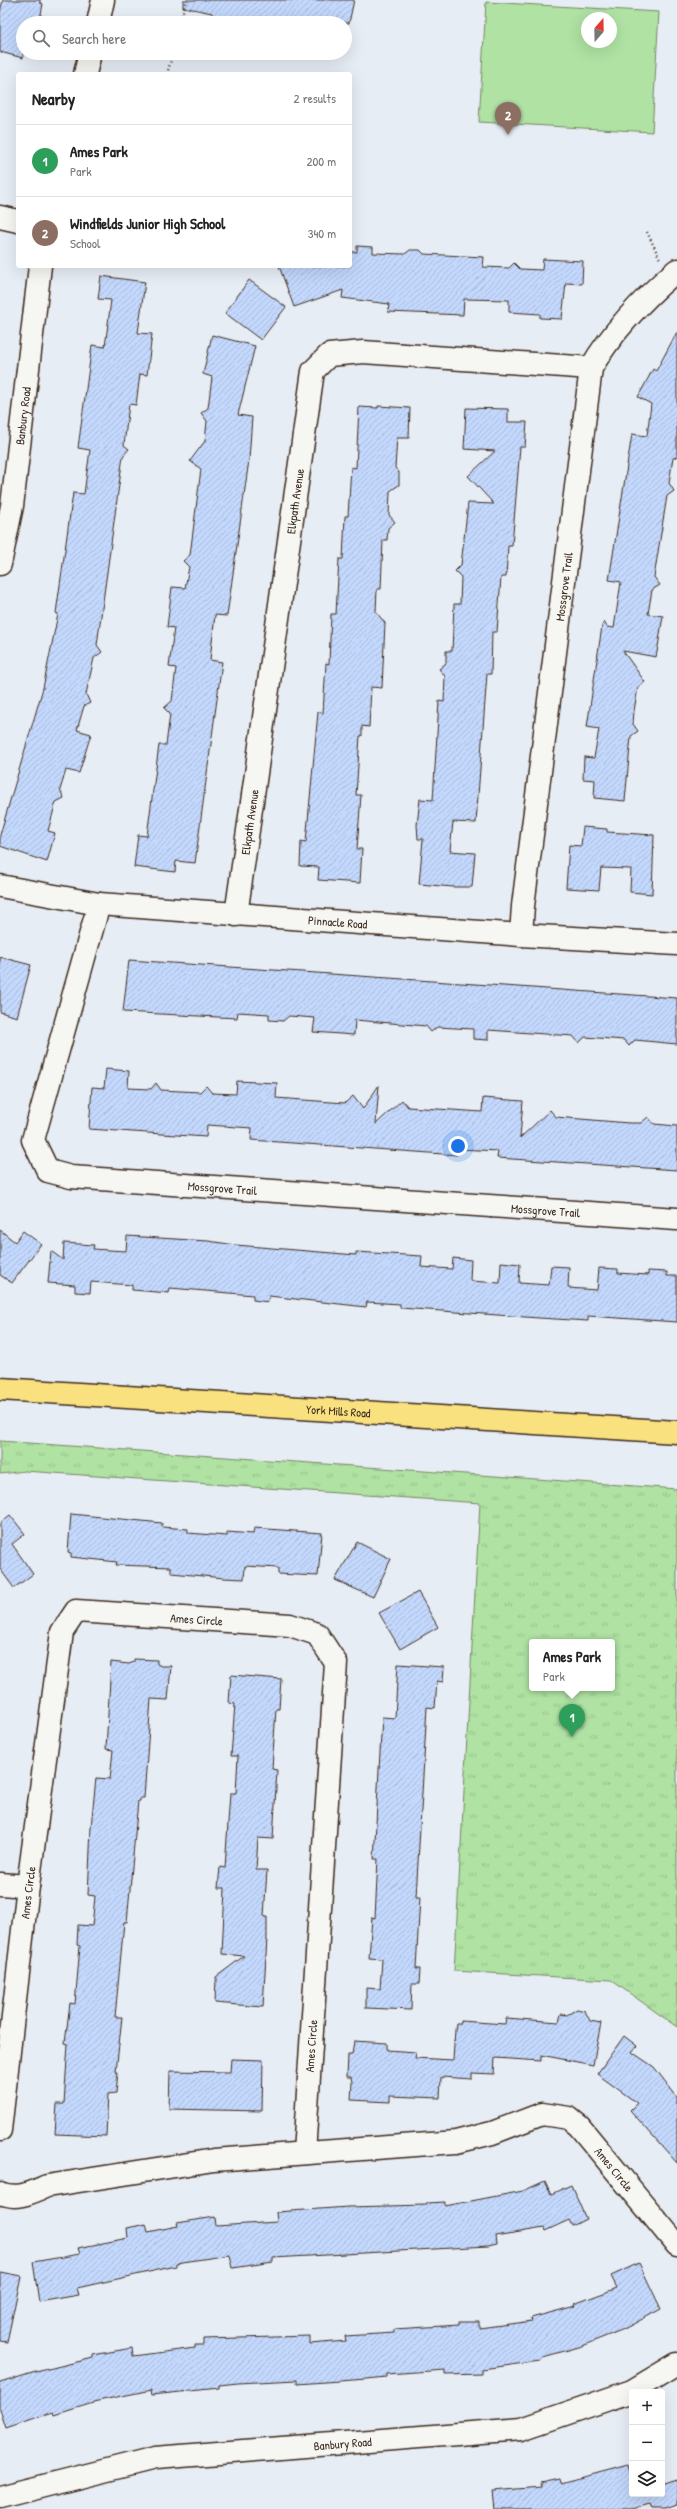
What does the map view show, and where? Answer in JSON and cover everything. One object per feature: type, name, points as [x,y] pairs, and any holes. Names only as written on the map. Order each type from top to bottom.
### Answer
[{"type":"main road","name":"York Mills Road","points":[[0,1389],[677,1432]]},
{"type":"street","points":[[100,16],[103,0]]},
{"type":"street","points":[[85,72],[88,60]]},
{"type":"street","points":[[0,217],[16,221]]},
{"type":"street","name":"Banbury Road","points":[[0,564],[6,505],[40,268]]},
{"type":"street","name":"Mossgrove Trail","points":[[521,935],[523,906],[591,368],[603,347],[631,314],[673,273]]},
{"type":"street","name":"Elkpath Avenue","points":[[236,914],[313,371],[330,355],[363,352],[591,368]]},
{"type":"street","name":"Pinnacle Road","points":[[0,886],[99,904],[521,935],[677,944]]},
{"type":"street","name":"Mossgrove Trail","points":[[99,904],[33,1140],[48,1171],[71,1178],[677,1219]]},
{"type":"street","name":"Ames Circle","points":[[0,2130],[28,1886],[62,1632],[76,1612],[290,1625],[317,1634],[336,1663],[304,2153]]},
{"type":"street","points":[[0,1884],[28,1886]]},
{"type":"street","name":"Ames Circle","points":[[0,2193],[11,2197],[27,2194],[46,2186],[214,2160],[456,2142],[492,2133],[542,2114],[568,2118],[579,2126],[677,2244]]},
{"type":"street","name":"Banbury Road","points":[[0,2497],[155,2458],[521,2429],[632,2391],[677,2364]]},
{"type":"path","points":[[182,16],[186,0]]},
{"type":"path","points":[[168,72],[171,60]]},
{"type":"path","points":[[648,232],[673,273]]},
{"type":"green space","points":[[486,2],[659,12],[652,132],[479,122]]},
{"type":"green space","points":[[0,1441],[677,1489],[677,2027],[611,1980],[454,1971],[480,1503],[25,1471],[0,1474]]},
{"type":"building","points":[[3,0],[40,0],[40,3],[43,4],[41,16],[16,16],[16,56],[0,52],[0,12]]},
{"type":"building","points":[[183,0],[354,0],[351,16],[211,16],[212,13],[183,7]]},
{"type":"building","points":[[357,246],[373,247],[373,253],[405,254],[410,250],[420,250],[424,254],[484,257],[483,267],[509,268],[514,263],[520,269],[542,270],[543,259],[583,261],[582,284],[566,283],[562,319],[540,318],[540,314],[509,312],[509,300],[464,299],[463,315],[388,312],[389,304],[342,298],[343,290],[294,307],[280,268],[352,268],[352,252],[357,252]]},
{"type":"building","points":[[101,276],[145,282],[138,333],[152,334],[147,375],[140,374],[136,405],[129,404],[124,445],[129,449],[123,456],[97,645],[102,652],[94,658],[86,694],[90,703],[84,706],[77,730],[91,734],[79,773],[66,770],[60,790],[64,798],[56,802],[48,831],[55,833],[47,862],[0,846],[0,835],[43,688],[58,614],[56,613],[73,493],[84,494],[90,450],[78,448],[92,345],[105,347],[111,300],[98,299]]},
{"type":"building","points":[[249,280],[286,307],[261,340],[225,313]]},
{"type":"building","points":[[677,332],[677,457],[673,458],[669,483],[674,491],[667,496],[654,577],[660,585],[652,590],[648,614],[663,616],[658,647],[656,657],[623,651],[645,682],[638,687],[633,724],[638,731],[631,736],[625,801],[594,798],[595,780],[583,779],[584,757],[594,758],[599,729],[587,727],[602,626],[604,622],[607,627],[614,628],[621,582],[609,580],[632,434],[647,436],[651,404],[638,397],[653,369],[656,371]]},
{"type":"building","points":[[212,335],[255,346],[238,415],[252,417],[249,460],[227,616],[215,615],[210,660],[222,662],[195,863],[176,861],[175,872],[134,867],[138,835],[147,836],[159,745],[166,745],[170,714],[164,708],[172,701],[176,668],[169,667],[174,628],[167,627],[172,587],[185,588],[189,567],[183,561],[190,555],[201,469],[190,461],[205,441],[207,421],[201,413],[208,408],[212,377],[203,374]]},
{"type":"building","points":[[378,406],[410,408],[409,438],[397,438],[395,468],[399,472],[399,485],[390,491],[389,515],[395,522],[388,528],[387,540],[383,540],[381,589],[377,589],[376,612],[385,623],[382,688],[371,687],[369,727],[362,726],[362,736],[360,736],[356,795],[361,795],[357,849],[362,849],[360,883],[318,880],[319,867],[300,866],[301,841],[306,842],[318,712],[323,713],[326,663],[329,664],[331,614],[336,614],[339,559],[343,559],[345,516],[348,516],[351,467],[356,468],[359,407],[378,408]]},
{"type":"building","points":[[466,408],[508,409],[508,422],[527,422],[525,447],[520,447],[512,546],[508,546],[506,577],[501,577],[497,632],[492,632],[491,674],[487,674],[476,823],[453,822],[450,851],[475,853],[472,887],[453,887],[419,884],[423,839],[418,839],[417,825],[420,799],[433,800],[439,701],[444,702],[445,676],[439,669],[446,663],[446,651],[452,651],[454,604],[460,604],[461,577],[455,571],[461,565],[468,503],[494,504],[468,476],[495,451],[464,449]]},
{"type":"building","points":[[583,827],[607,829],[607,832],[654,835],[652,894],[630,892],[631,869],[601,868],[599,890],[566,888],[569,845],[581,846]]},
{"type":"building","points":[[0,957],[31,965],[17,1017],[0,1012]]},
{"type":"building","points":[[129,960],[677,998],[677,1044],[635,1040],[629,1046],[624,1040],[585,1037],[579,1043],[573,1036],[488,1030],[488,1040],[473,1039],[473,1029],[437,1027],[431,1032],[426,1026],[355,1020],[354,1035],[313,1032],[315,1018],[289,1016],[283,1021],[269,1020],[269,1014],[238,1012],[237,1018],[123,1012]]},
{"type":"building","points":[[106,1069],[129,1071],[128,1088],[151,1089],[156,1083],[161,1090],[200,1092],[206,1086],[212,1093],[236,1094],[237,1081],[277,1083],[276,1098],[345,1103],[353,1096],[363,1109],[379,1085],[376,1124],[402,1100],[408,1107],[482,1112],[483,1098],[523,1101],[520,1138],[550,1110],[556,1117],[629,1123],[641,1123],[648,1117],[654,1124],[677,1126],[677,1170],[497,1158],[498,1151],[458,1149],[457,1155],[251,1140],[252,1128],[207,1125],[206,1137],[89,1129],[92,1087],[104,1088]]},
{"type":"building","points":[[0,1230],[15,1242],[23,1231],[41,1244],[12,1283],[0,1275]]},
{"type":"building","points":[[127,1236],[208,1241],[236,1245],[356,1255],[356,1252],[422,1256],[421,1267],[452,1269],[453,1258],[471,1260],[470,1281],[500,1283],[501,1262],[520,1264],[519,1283],[549,1285],[551,1266],[569,1267],[568,1288],[597,1290],[599,1268],[618,1269],[618,1273],[648,1275],[648,1271],[667,1272],[667,1276],[677,1276],[677,1322],[588,1316],[588,1321],[539,1318],[400,1308],[400,1304],[367,1302],[366,1307],[269,1296],[268,1302],[253,1300],[253,1295],[170,1288],[169,1293],[132,1290],[132,1285],[91,1282],[90,1293],[75,1292],[75,1285],[48,1283],[51,1251],[63,1260],[64,1243],[94,1245],[93,1249],[126,1251]]},
{"type":"building","points":[[71,1514],[162,1523],[162,1527],[188,1529],[188,1533],[227,1536],[227,1532],[253,1534],[254,1528],[322,1533],[318,1576],[278,1574],[278,1568],[245,1566],[244,1579],[224,1578],[171,1573],[171,1567],[116,1565],[117,1562],[71,1557],[71,1553],[68,1552]]},
{"type":"building","points":[[10,1515],[25,1534],[12,1544],[33,1574],[14,1588],[0,1569],[0,1523]]},
{"type":"building","points":[[357,1542],[391,1559],[373,1597],[335,1580]]},
{"type":"building","points":[[418,1592],[438,1627],[400,1649],[379,1613]]},
{"type":"building","points":[[134,1659],[157,1660],[157,1664],[161,1666],[171,1666],[168,1700],[151,1699],[144,1798],[140,1798],[140,1801],[138,1801],[127,1922],[124,1922],[115,2017],[122,2017],[116,2072],[118,2072],[116,2093],[108,2094],[106,2136],[55,2134],[57,2104],[64,2104],[68,2044],[65,2043],[70,2003],[75,2004],[80,1946],[77,1945],[78,1925],[92,1926],[95,1896],[88,1895],[91,1827],[96,1778],[110,1779],[113,1750],[106,1749],[111,1662],[129,1664],[134,1662]]},
{"type":"building","points":[[398,1664],[444,1667],[443,1682],[437,1681],[435,1708],[427,1707],[416,1897],[420,1897],[416,1969],[420,1969],[419,1984],[412,1984],[411,2010],[366,2008],[366,1988],[380,1989],[382,1959],[369,1958],[372,1917],[375,1918],[378,1859],[374,1859],[382,1717],[395,1718]]},
{"type":"building","points":[[231,1675],[281,1679],[279,1709],[276,1709],[272,1769],[277,1770],[273,1839],[258,1838],[256,1870],[267,1870],[264,1917],[267,1917],[267,1938],[263,2007],[215,2003],[216,1977],[244,1956],[222,1954],[225,1888],[218,1888],[220,1867],[225,1868],[230,1793],[236,1793],[238,1756],[231,1756],[235,1704],[229,1703]]},
{"type":"building","points":[[577,2009],[585,2011],[590,2021],[601,2023],[593,2065],[541,2055],[541,2061],[495,2058],[494,2074],[472,2073],[472,2079],[441,2077],[440,2098],[390,2096],[390,2102],[351,2100],[352,2082],[351,2077],[347,2077],[348,2055],[352,2055],[354,2041],[387,2043],[387,2050],[416,2052],[415,2058],[453,2060],[456,2023],[461,2023],[461,2021],[505,2024],[506,2018],[559,2022],[561,2014],[567,2015]]},
{"type":"building","points":[[624,2036],[637,2046],[632,2052],[654,2067],[677,2097],[677,2163],[630,2110],[637,2103],[597,2074]]},
{"type":"building","points":[[231,2059],[263,2060],[262,2111],[169,2109],[170,2071],[230,2072]]},
{"type":"building","points":[[545,2181],[551,2194],[571,2185],[586,2219],[572,2226],[569,2220],[545,2231],[544,2228],[496,2236],[497,2244],[488,2246],[273,2258],[273,2262],[233,2268],[230,2255],[176,2263],[176,2266],[77,2288],[79,2295],[39,2302],[33,2262],[80,2254],[78,2248],[128,2238],[127,2228],[146,2224],[148,2232],[178,2226],[177,2223],[215,2217],[216,2226],[277,2222],[276,2212],[348,2207],[426,2205],[426,2203],[445,2202],[445,2206],[523,2191]]},
{"type":"building","points":[[639,2263],[661,2309],[624,2329],[579,2347],[543,2357],[540,2361],[482,2369],[482,2374],[445,2375],[445,2370],[387,2374],[387,2377],[367,2379],[297,2384],[297,2380],[238,2383],[219,2385],[219,2388],[152,2395],[151,2390],[93,2402],[54,2415],[53,2412],[6,2428],[0,2410],[0,2383],[32,2373],[93,2358],[93,2355],[132,2348],[133,2356],[195,2348],[195,2345],[203,2345],[203,2339],[310,2336],[310,2344],[346,2341],[345,2336],[394,2333],[394,2329],[459,2325],[459,2321],[479,2321],[479,2328],[532,2321],[531,2318],[575,2306],[574,2304],[617,2288],[611,2276]]},
{"type":"building","points":[[0,2272],[21,2276],[7,2342],[0,2341]]},
{"type":"building","points":[[628,2465],[629,2497],[665,2497],[665,2484],[677,2480],[677,2505],[666,2509],[652,2509],[650,2504],[631,2509],[495,2509],[493,2491],[542,2487],[541,2483],[560,2479],[561,2483]]},
{"type":"place","name":"Windfields Junior High School","points":[[508,135]]},
{"type":"place","name":"Ames Park","points":[[572,1737]]}]
